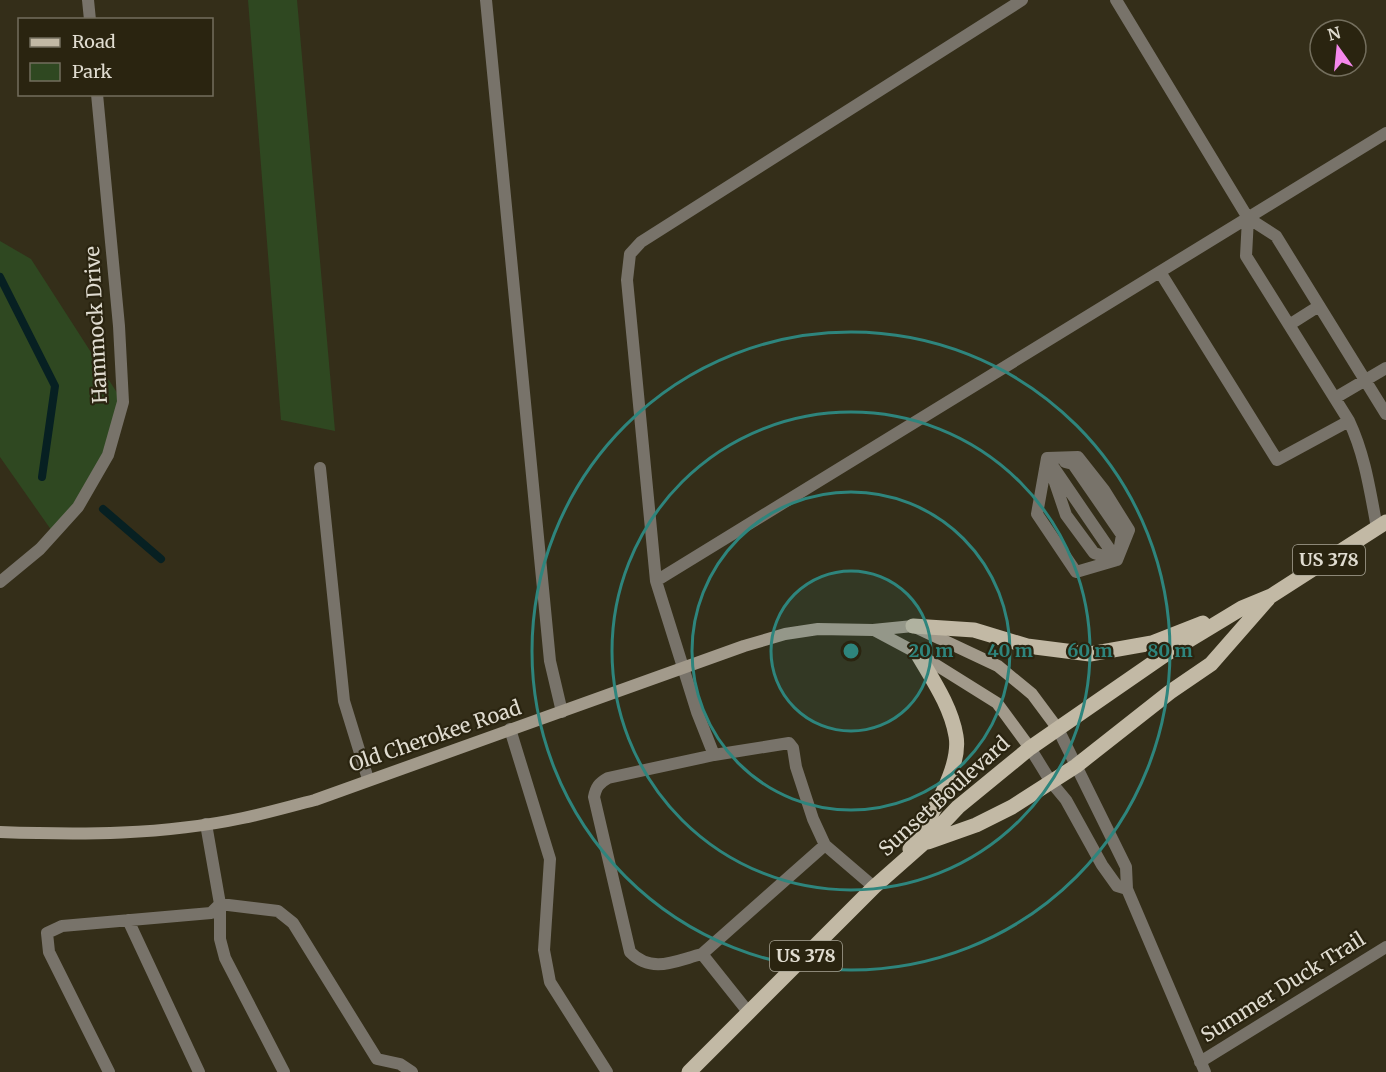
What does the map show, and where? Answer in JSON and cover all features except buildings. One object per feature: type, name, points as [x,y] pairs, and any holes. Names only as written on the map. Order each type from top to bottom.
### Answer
[{"type":"main road","name":"Sunset Boulevard","points":[[689,1072],[873,887],[925,843],[958,807],[1030,748],[1166,654],[1242,608],[1271,596],[1381,525]]},
{"type":"main road","points":[[925,843],[976,825],[1012,807],[1076,766],[1170,692],[1211,664],[1271,596]]},
{"type":"main road","points":[[912,626],[974,630],[1027,646],[1090,654],[1152,642],[1242,608]]},
{"type":"main road","points":[[902,861],[938,804],[954,762],[957,737],[948,711],[917,653]]},
{"type":"street","points":[[88,0],[90,18]]},
{"type":"street","points":[[486,0],[550,661],[562,712]]},
{"type":"street","points":[[714,755],[697,712],[656,581],[627,280],[630,254],[650,236],[1022,0]]},
{"type":"street","points":[[1116,0],[1248,218],[1276,236],[1386,414]]},
{"type":"street","name":"Hammock Drive","points":[[0,582],[40,549],[78,507],[108,455],[123,402],[119,326],[97,96]]},
{"type":"street","points":[[656,581],[1386,133]]},
{"type":"street","points":[[1248,218],[1246,255],[1349,421],[1363,455],[1381,525]]},
{"type":"street","points":[[1160,272],[1277,460],[1349,421]]},
{"type":"street","points":[[1289,325],[1319,306]]},
{"type":"street","points":[[1335,398],[1386,368]]},
{"type":"street","points":[[1047,458],[1117,560]]},
{"type":"street","points":[[1047,458],[1073,464],[1122,535],[1117,560]]},
{"type":"street","points":[[1047,458],[1037,514],[1076,572],[1117,560]]},
{"type":"street","points":[[320,468],[344,701],[368,780]]},
{"type":"street","points":[[912,626],[998,666],[1032,694],[1058,729],[1126,867],[1127,889],[1202,1067]]},
{"type":"street","name":"Old Cherokee Road","points":[[0,831],[72,835],[129,832],[244,818],[315,800],[684,667],[785,634],[818,630],[873,630],[912,626]]},
{"type":"street","name":"Old Cherokee Road","points":[[873,630],[917,653],[997,703],[1030,748]]},
{"type":"street","points":[[510,729],[550,859],[544,950],[550,982],[607,1072]]},
{"type":"street","points":[[825,845],[702,954],[663,964],[648,965],[638,960],[630,952],[594,797],[600,783],[608,778],[714,755],[789,743],[793,748],[796,767],[813,819],[825,845],[873,887]]},
{"type":"street","points":[[1030,748],[1051,782],[1066,800],[1102,865],[1117,886],[1127,889]]},
{"type":"street","points":[[206,824],[220,904],[220,939],[225,958],[284,1072]]},
{"type":"street","points":[[109,1072],[49,952],[47,933],[62,926],[211,913],[220,904]]},
{"type":"street","points":[[220,904],[278,910],[293,923],[377,1059],[400,1064],[412,1072]]},
{"type":"street","points":[[128,920],[199,1072]]},
{"type":"street","name":"Summer Duck Trail","points":[[1202,1067],[1386,946]]},
{"type":"street","points":[[702,954],[749,1013]]},
{"type":"green space","points":[[248,0],[297,0],[335,431],[281,420]]},
{"type":"green space","points":[[0,241],[31,259],[123,402],[108,455],[54,534],[0,457]]},
{"type":"waterway","points":[[0,277],[55,386],[42,477]]},
{"type":"waterway","points":[[103,509],[161,559]]}]
